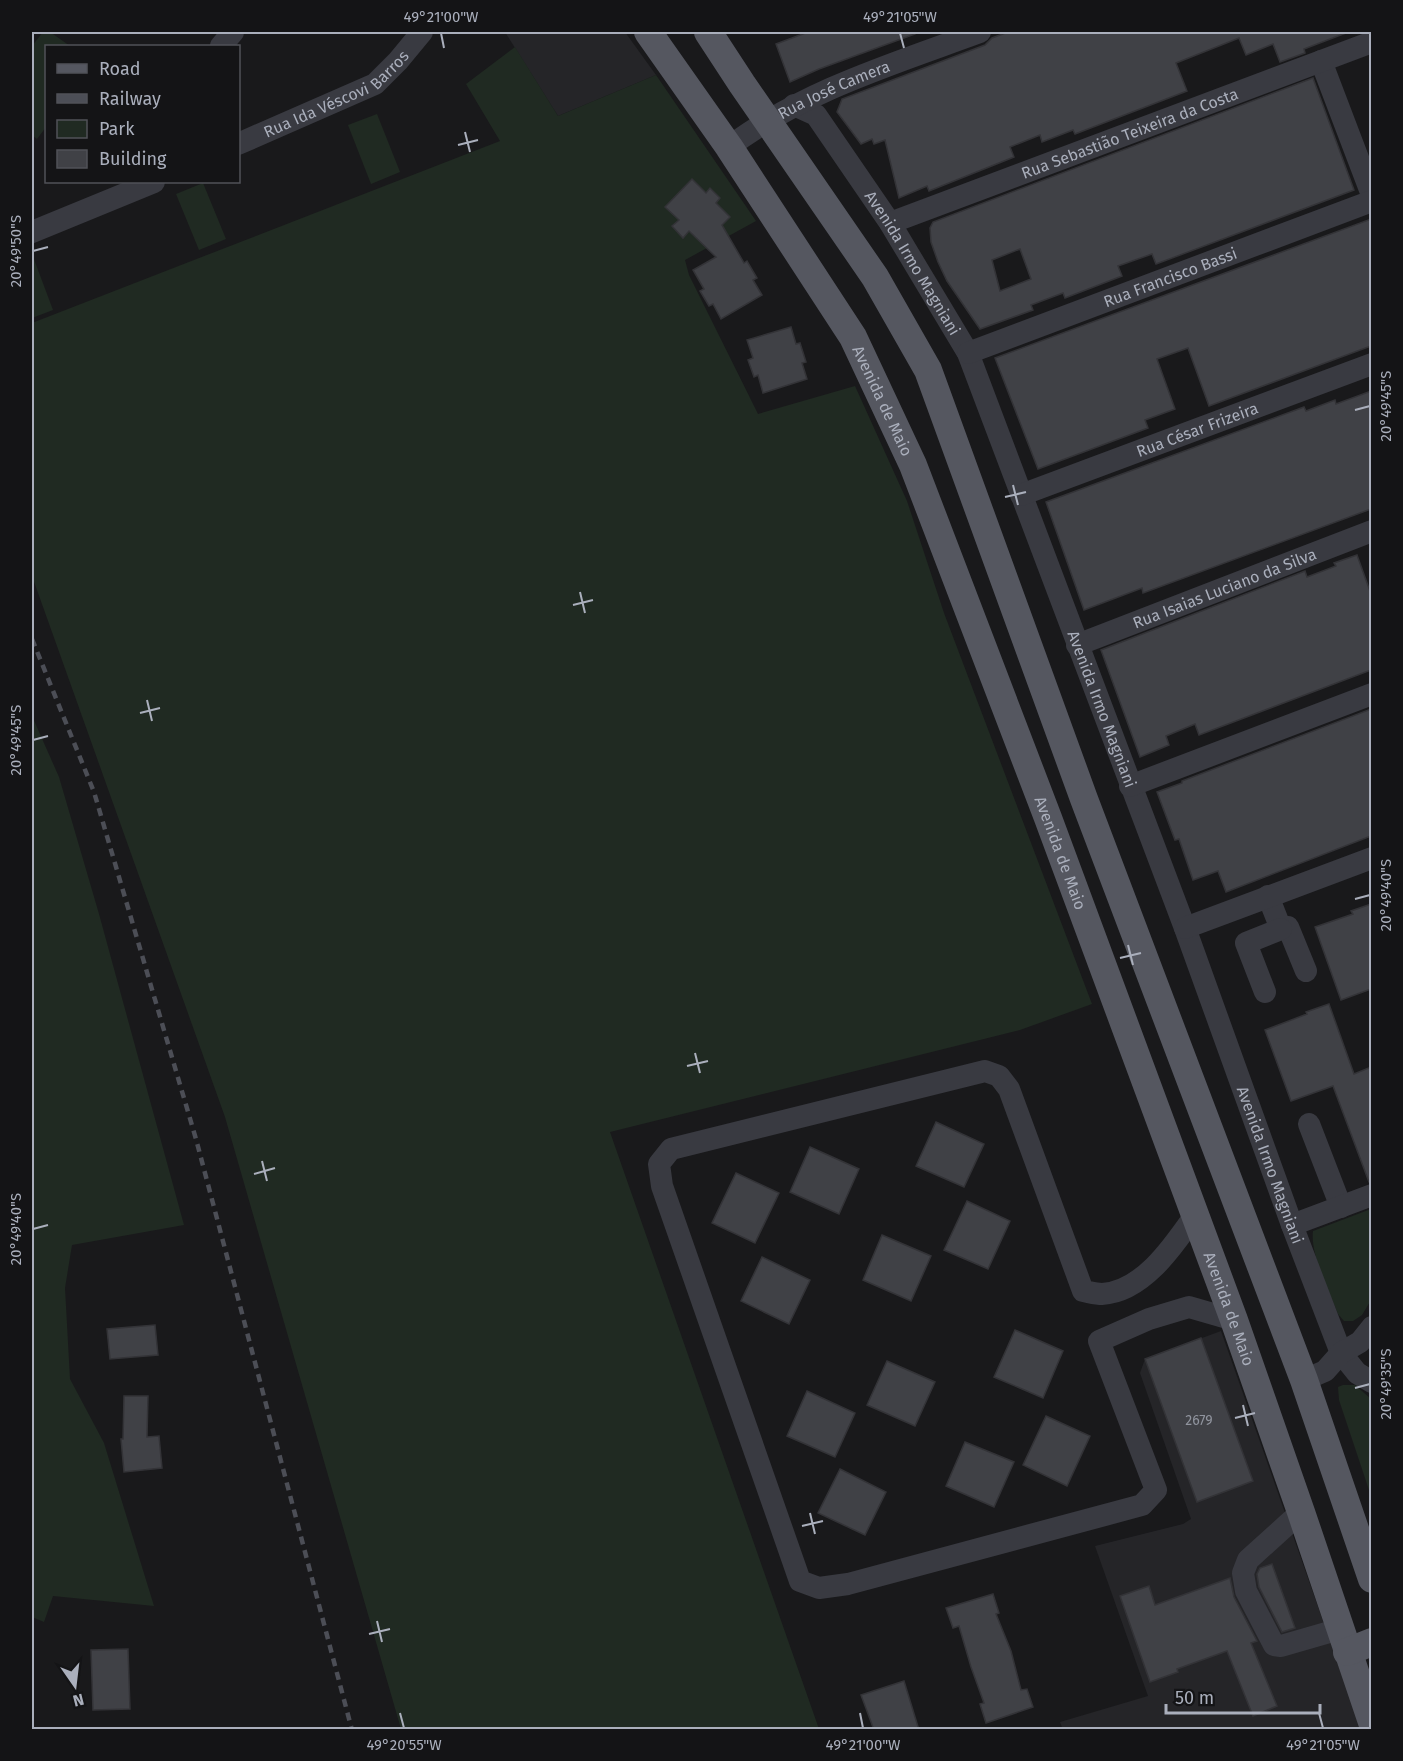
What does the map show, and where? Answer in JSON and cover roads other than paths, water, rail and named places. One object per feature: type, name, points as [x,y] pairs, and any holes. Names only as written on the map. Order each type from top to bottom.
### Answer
[{"type":"main road","name":"Avenida de Maio","points":[[648,32],[729,147],[853,337],[913,465],[1048,818],[1234,1320],[1302,1512],[1353,1641],[1371,1722]]},
{"type":"main road","points":[[708,32],[875,278],[928,370],[1084,799],[1304,1380],[1371,1579]]},
{"type":"main road","points":[[1048,818],[1084,799]]},
{"type":"main road","points":[[1262,1398],[1304,1380]]},
{"type":"street","points":[[222,45],[233,32]]},
{"type":"street","name":"Rua José Camera","points":[[729,147],[794,105],[826,90],[980,32]]},
{"type":"street","name":"Rua Ida Véscovi Barros","points":[[240,143],[375,84],[411,36]]},
{"type":"street","name":"Rua Sebastião Teixeira da Costa","points":[[890,223],[1371,42]]},
{"type":"street","points":[[1321,62],[1371,195]]},
{"type":"street","name":"Avenida Irmo Magniani","points":[[794,105],[816,115],[890,223],[968,353],[1185,928],[1292,1225],[1341,1353]]},
{"type":"street","points":[[101,205],[117,183]]},
{"type":"street","points":[[32,232],[152,183]]},
{"type":"street","name":"Rua Francisco Bassi","points":[[968,353],[1371,201]]},
{"type":"street","name":"Rua César Frizeira","points":[[1021,495],[1371,364]]},
{"type":"street","name":"Rua Isaias Luciano da Silva","points":[[1077,645],[1371,531]]},
{"type":"street","points":[[1130,786],[1371,694]]},
{"type":"street","points":[[1185,928],[1371,858]]},
{"type":"street","points":[[1268,896],[1281,929]]},
{"type":"street","points":[[1265,992],[1246,943],[1288,927],[1306,971]]},
{"type":"street","points":[[1195,1215],[1166,1256],[1123,1289],[1102,1294],[1083,1291],[1013,1100],[999,1076],[985,1071],[671,1149],[659,1164],[662,1186],[800,1581],[819,1588],[848,1584],[1142,1505],[1156,1490],[1099,1341],[1149,1319],[1189,1307],[1234,1320]]},
{"type":"street","points":[[1309,1124],[1341,1206]]},
{"type":"street","points":[[1292,1225],[1371,1195]]},
{"type":"street","points":[[1304,1380],[1325,1371],[1341,1353],[1360,1342],[1371,1327]]},
{"type":"street","points":[[1341,1353],[1357,1373],[1371,1382]]},
{"type":"street","points":[[1302,1512],[1248,1560],[1243,1574],[1246,1591],[1274,1645],[1353,1641]]},
{"type":"railway","points":[[32,639],[94,792],[196,1139],[352,1730]]}]
